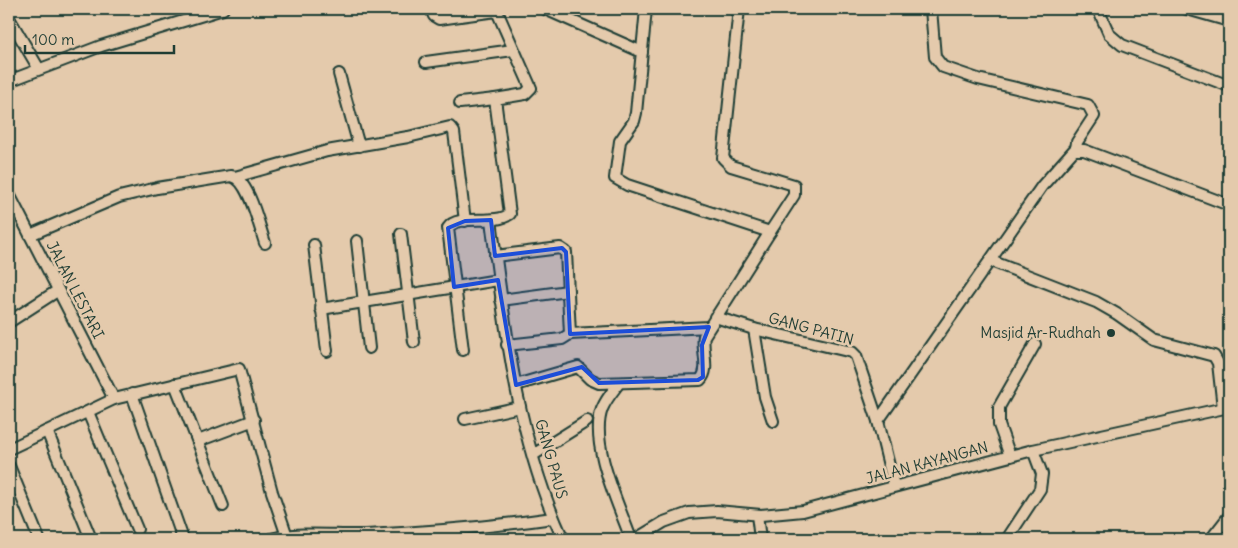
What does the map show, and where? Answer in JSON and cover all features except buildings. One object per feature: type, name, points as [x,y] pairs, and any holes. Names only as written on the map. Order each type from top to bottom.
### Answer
[{"type":"street","points":[[9,82],[101,46],[223,9]]},
{"type":"street","points":[[432,9],[434,16],[439,19],[496,10],[531,88],[525,94],[460,103]]},
{"type":"street","points":[[534,9],[545,9],[642,52]]},
{"type":"street","points":[[646,9],[634,122],[620,141],[615,178],[627,185],[770,232]]},
{"type":"street","points":[[516,385],[578,367],[594,382],[700,380],[706,369],[702,345],[715,317],[794,195],[794,186],[730,166],[723,158],[738,9]]},
{"type":"street","points":[[878,421],[1042,186],[1070,153],[1076,149],[1077,142],[1094,116],[1088,105],[978,79],[944,67],[935,57],[931,9]]},
{"type":"street","points":[[1098,9],[1109,34],[1122,45],[1229,86]]},
{"type":"street","points":[[1188,9],[1229,21]]},
{"type":"street","points":[[9,18],[39,69]]},
{"type":"street","points":[[426,62],[514,50]]},
{"type":"street","points":[[338,74],[359,146]]},
{"type":"street","points":[[463,350],[448,228],[451,224],[465,221],[491,220],[506,216],[510,212],[495,99]]},
{"type":"street","points":[[30,235],[119,197],[156,188],[235,177],[327,150],[359,146],[452,127],[465,221]]},
{"type":"street","points":[[1076,149],[1229,205]]},
{"type":"street","points":[[235,177],[246,188],[265,243]]},
{"type":"street","name":"JALAN LESTARI","points":[[9,194],[114,399]]},
{"type":"street","name":"GANG PAUS","points":[[491,220],[507,345],[520,408],[553,518],[563,539]]},
{"type":"street","points":[[401,234],[414,342]]},
{"type":"street","points":[[357,241],[369,348]]},
{"type":"street","points":[[314,245],[327,351]]},
{"type":"street","points":[[496,256],[562,248],[566,252],[570,334]]},
{"type":"street","points":[[991,261],[1096,302],[1118,314],[1154,340],[1214,356],[1218,363],[1226,407]]},
{"type":"street","points":[[322,309],[498,280]]},
{"type":"street","points":[[9,322],[57,291]]},
{"type":"street","points":[[501,300],[568,291]]},
{"type":"street","name":"GANG PATIN","points":[[715,317],[754,329],[852,352],[860,363],[878,421],[894,486]]},
{"type":"street","points":[[507,345],[562,339],[570,334],[710,327]]},
{"type":"street","points":[[754,329],[765,397],[773,421]]},
{"type":"street","points":[[1010,456],[999,424],[999,408],[1036,344]]},
{"type":"street","points":[[9,449],[114,399],[239,369],[287,537]]},
{"type":"street","points":[[619,383],[602,409],[599,428],[604,460],[631,539]]},
{"type":"street","points":[[175,384],[223,506]]},
{"type":"street","points":[[132,394],[183,539]]},
{"type":"street","name":"JALAN KAYANGAN","points":[[636,539],[664,522],[689,513],[717,511],[781,515],[830,506],[894,486],[1033,450],[1226,407]]},
{"type":"street","points":[[466,419],[520,408]]},
{"type":"street","points":[[88,412],[137,529]]},
{"type":"street","points":[[198,441],[254,420]]},
{"type":"street","points":[[533,454],[586,421]]},
{"type":"street","points":[[46,431],[91,539]]},
{"type":"street","points":[[1007,539],[1040,489],[1042,474],[1033,450]]},
{"type":"street","points":[[9,466],[39,539]]},
{"type":"street","points":[[757,515],[760,539]]},
{"type":"street","points":[[1211,539],[1229,516]]},
{"type":"street","points":[[271,539],[471,528],[553,518]]},
{"type":"highlighted area","points":[[491,220],[495,256],[562,248],[566,252],[570,334],[709,327],[702,345],[703,377],[698,380],[599,383],[582,367],[516,385],[498,280],[454,287],[448,228],[465,221]]},
{"type":"place","name":"Masjid Ar-Rudhah","points":[[1111,333]]}]
